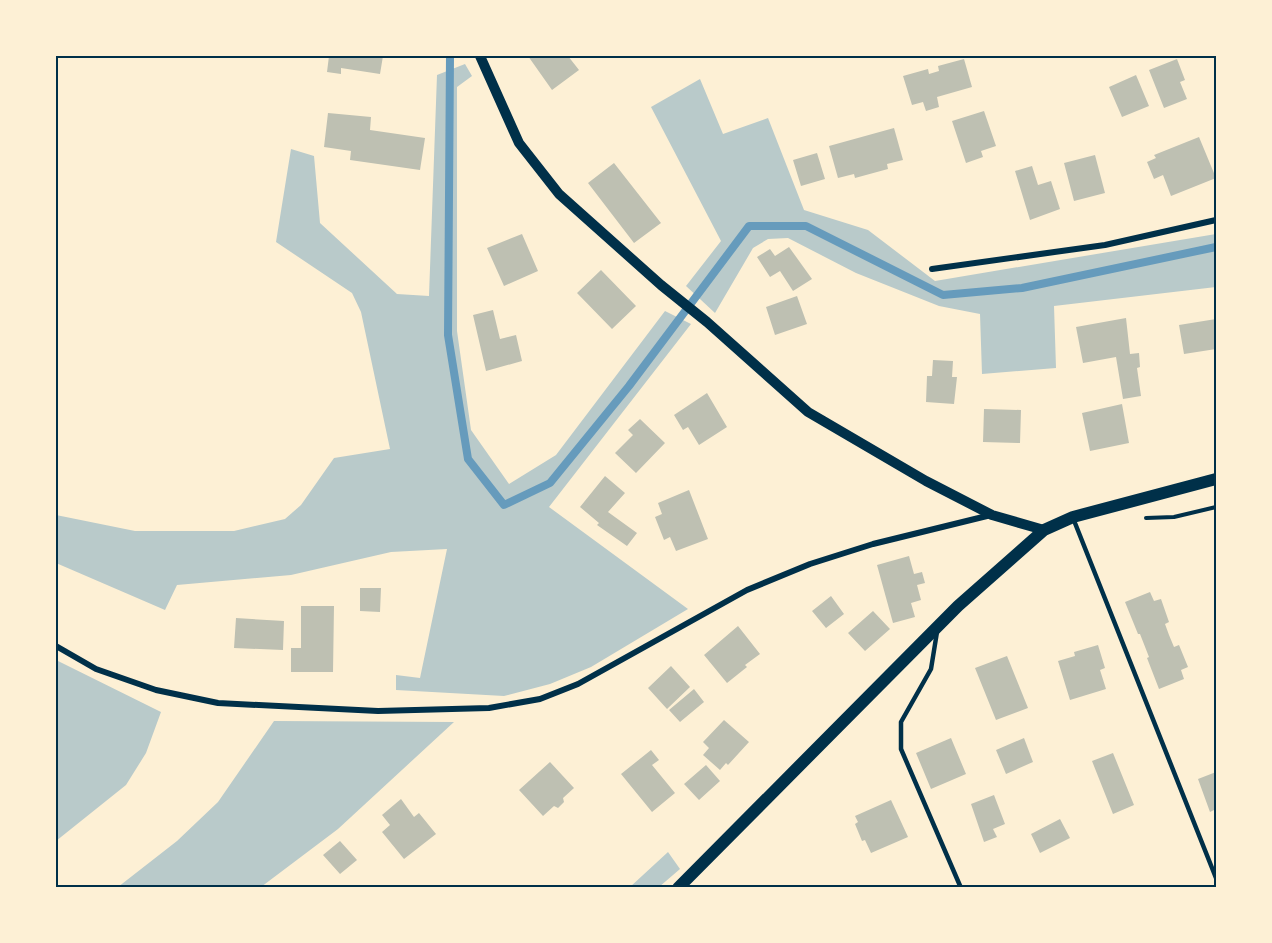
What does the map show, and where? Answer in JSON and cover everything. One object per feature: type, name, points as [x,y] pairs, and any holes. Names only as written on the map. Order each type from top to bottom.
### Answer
[{"type":"main road","points":[[678,888],[938,627],[1044,530],[1073,517],[1216,479]]},
{"type":"street","points":[[480,56],[519,143],[559,195],[808,412],[926,481],[992,515],[1044,530]]},
{"type":"street","points":[[933,269],[1105,245],[1216,220]]},
{"type":"street","points":[[56,646],[96,669],[156,690],[218,703],[378,711],[489,708],[540,699],[578,684],[747,590],[810,564],[873,544],[992,515]]},
{"type":"lane","points":[[1073,517],[1216,878]]},
{"type":"lane","points":[[938,627],[931,669],[902,722],[901,749],[961,888]]},
{"type":"shaded area","points":[[465,64],[472,76],[457,87],[457,331],[471,430],[509,484],[556,455],[665,311],[691,324],[549,507],[688,609],[591,667],[550,684],[504,696],[396,690],[396,675],[420,678],[447,549],[391,552],[291,575],[177,585],[165,610],[56,563],[56,515],[135,531],[234,531],[285,519],[301,505],[334,458],[390,449],[361,312],[352,293],[276,242],[291,149],[314,156],[320,223],[397,294],[429,296],[437,75]]},
{"type":"shaded area","points":[[700,79],[723,134],[768,118],[804,210],[868,230],[935,281],[1216,234],[1216,287],[1054,306],[1056,368],[982,374],[980,314],[939,306],[856,273],[788,238],[768,239],[753,248],[715,313],[686,286],[721,241],[651,107]]},
{"type":"shaded area","points":[[56,660],[161,712],[146,753],[126,785],[56,841]]},
{"type":"shaded area","points":[[274,721],[454,722],[338,829],[261,887],[118,887],[177,841],[218,802]]},
{"type":"shaded area","points":[[668,852],[680,869],[659,887],[630,887]]},
{"type":"building","points":[[329,56],[383,56],[380,74],[341,68],[341,74],[327,72]]},
{"type":"building","points":[[528,56],[568,56],[579,70],[552,90]]},
{"type":"building","points":[[964,59],[972,87],[937,97],[939,107],[926,111],[923,102],[912,105],[903,76],[928,69],[929,74],[939,71],[938,66]]},
{"type":"building","points":[[1177,59],[1185,80],[1180,82],[1187,99],[1164,108],[1149,70]]},
{"type":"building","points":[[1136,75],[1149,106],[1122,117],[1109,87]]},
{"type":"building","points":[[984,111],[996,146],[981,151],[983,157],[966,163],[952,121]]},
{"type":"building","points":[[328,113],[371,117],[370,130],[425,138],[420,170],[350,160],[351,151],[324,147]]},
{"type":"building","points":[[894,128],[903,160],[887,164],[888,169],[855,178],[854,174],[838,178],[829,146]]},
{"type":"building","points":[[1199,137],[1216,178],[1171,196],[1163,175],[1154,179],[1147,162],[1156,158],[1154,155]]},
{"type":"building","points":[[817,153],[825,179],[801,186],[793,160]]},
{"type":"building","points":[[1095,155],[1105,193],[1074,201],[1064,163]]},
{"type":"building","points":[[614,163],[661,223],[634,243],[588,183]]},
{"type":"building","points":[[1032,166],[1038,185],[1051,181],[1060,209],[1030,220],[1015,171]]},
{"type":"building","points":[[522,234],[538,271],[504,286],[487,248]]},
{"type":"building","points":[[789,247],[812,279],[793,291],[780,271],[770,277],[757,257],[770,249],[775,256]]},
{"type":"building","points":[[601,270],[636,306],[612,329],[577,293]]},
{"type":"building","points":[[797,296],[807,324],[775,335],[766,307]]},
{"type":"building","points":[[493,310],[500,339],[516,335],[522,361],[486,371],[473,315]]},
{"type":"building","points":[[1126,318],[1130,354],[1139,353],[1140,367],[1137,368],[1141,396],[1123,399],[1116,357],[1083,363],[1076,327]]},
{"type":"building","points":[[1216,319],[1216,349],[1184,354],[1179,325]]},
{"type":"building","points":[[933,360],[953,361],[952,377],[957,377],[954,404],[926,402],[927,376],[932,376]]},
{"type":"building","points":[[707,393],[727,427],[699,445],[688,427],[683,430],[674,415]]},
{"type":"building","points":[[1122,404],[1129,443],[1090,451],[1082,413]]},
{"type":"building","points":[[984,409],[1021,410],[1020,443],[983,442]]},
{"type":"building","points":[[640,419],[665,443],[636,473],[615,453],[633,435],[628,430]]},
{"type":"building","points":[[605,476],[625,493],[608,512],[637,533],[627,546],[597,525],[599,523],[580,507]]},
{"type":"building","points":[[689,490],[708,539],[676,551],[670,537],[664,540],[655,517],[662,514],[658,503]]},
{"type":"building","points":[[909,556],[914,574],[922,572],[925,583],[917,585],[921,600],[911,603],[915,617],[893,623],[877,565]]},
{"type":"building","points":[[360,588],[381,588],[380,612],[360,611]]},
{"type":"building","points":[[1150,592],[1154,601],[1161,599],[1169,622],[1165,624],[1169,635],[1174,647],[1179,645],[1188,667],[1181,670],[1184,679],[1159,689],[1147,658],[1149,657],[1125,602]]},
{"type":"building","points":[[831,596],[844,614],[826,628],[812,611]]},
{"type":"building","points":[[301,606],[334,606],[333,672],[291,672],[291,648],[301,648]]},
{"type":"building","points":[[873,611],[890,629],[865,651],[848,633]]},
{"type":"building","points":[[236,618],[284,621],[283,650],[234,648]]},
{"type":"building","points":[[738,626],[760,654],[727,683],[704,655]]},
{"type":"building","points":[[1098,645],[1105,668],[1100,670],[1106,689],[1070,700],[1058,661],[1075,656],[1074,652]]},
{"type":"building","points":[[1007,656],[1028,708],[996,720],[975,668]]},
{"type":"building","points":[[671,666],[690,687],[667,709],[648,688]]},
{"type":"building","points":[[694,689],[704,702],[680,722],[669,710]]},
{"type":"building","points":[[724,720],[749,742],[728,765],[726,763],[720,770],[703,755],[709,748],[703,742]]},
{"type":"building","points":[[951,738],[966,774],[931,789],[916,753]]},
{"type":"building","points":[[1024,738],[1033,762],[1006,774],[996,750]]},
{"type":"building","points":[[651,750],[659,760],[652,765],[675,793],[652,812],[621,774]]},
{"type":"building","points":[[1113,753],[1134,805],[1113,814],[1092,761]]},
{"type":"building","points":[[550,762],[574,788],[563,798],[564,802],[558,808],[554,806],[543,816],[519,790]]},
{"type":"building","points":[[706,765],[720,781],[699,800],[684,784]]},
{"type":"building","points":[[1216,772],[1216,816],[1214,810],[1210,812],[1198,779]]},
{"type":"building","points":[[994,795],[1005,824],[993,829],[997,837],[984,842],[971,804]]},
{"type":"building","points":[[401,799],[414,817],[419,813],[436,834],[404,859],[382,832],[390,825],[382,815]]},
{"type":"building","points":[[891,800],[908,837],[871,853],[865,840],[862,841],[855,824],[858,822],[855,816]]},
{"type":"building","points":[[1060,819],[1070,838],[1040,853],[1031,834]]},
{"type":"building","points":[[340,841],[357,860],[340,874],[323,855]]},
{"type":"waterway","points":[[450,56],[448,335],[468,459],[504,505],[550,483],[629,386],[749,226],[806,226],[943,295],[1022,288],[1216,247]]}]
